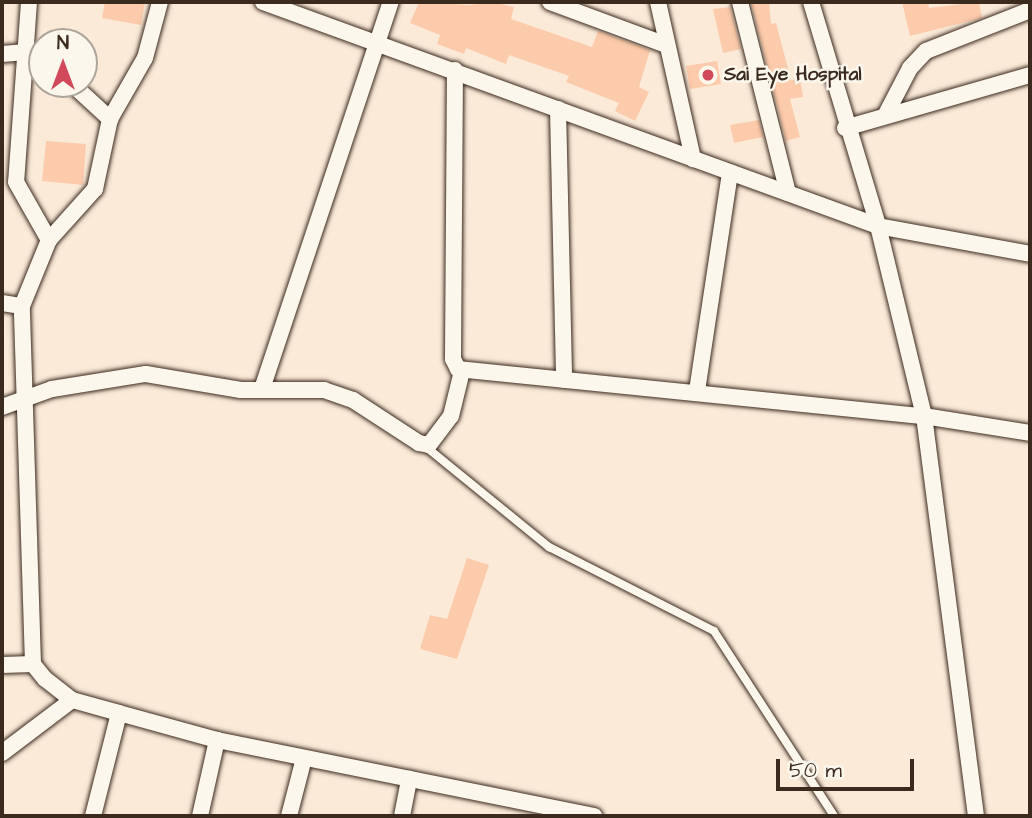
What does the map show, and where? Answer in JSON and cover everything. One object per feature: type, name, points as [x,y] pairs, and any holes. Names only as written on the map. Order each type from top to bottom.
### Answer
[{"type":"street","points":[[29,2],[9,182],[49,240]]},
{"type":"street","points":[[160,2],[145,58],[110,119],[90,199],[49,240],[22,306],[22,398],[33,664],[45,679],[72,700],[217,740],[409,779],[525,809],[594,816]]},
{"type":"street","points":[[262,389],[391,2]]},
{"type":"street","points":[[550,2],[666,45]]},
{"type":"street","points":[[657,2],[692,159]]},
{"type":"street","points":[[740,2],[788,192]]},
{"type":"street","points":[[810,2],[845,128],[878,226],[924,416],[976,816]]},
{"type":"street","points":[[273,3],[878,226],[1030,254]]},
{"type":"street","points":[[885,116],[910,68],[926,51],[1030,10]]},
{"type":"street","points":[[2,54],[28,54]]},
{"type":"street","points":[[455,70],[453,359],[462,371],[697,391],[924,416],[1030,433]]},
{"type":"street","points":[[845,128],[1030,75]]},
{"type":"street","points":[[87,98],[110,119]]},
{"type":"street","points":[[558,109],[564,380]]},
{"type":"street","points":[[697,391],[730,172]]},
{"type":"street","points":[[2,303],[22,306]]},
{"type":"street","points":[[2,407],[22,398],[146,374],[223,388],[339,394],[424,445],[438,439],[448,423],[462,371]]},
{"type":"street","points":[[2,665],[33,664]]},
{"type":"street","points":[[2,752],[72,700]]},
{"type":"street","points":[[93,816],[119,713]]},
{"type":"street","points":[[200,816],[217,740]]},
{"type":"street","points":[[289,816],[304,758]]},
{"type":"street","points":[[402,816],[409,779]]},
{"type":"lane","points":[[424,445],[549,547],[713,631],[834,816]]},
{"type":"building","points":[[105,2],[145,2],[141,25],[102,18]]},
{"type":"building","points":[[419,2],[470,5],[492,2],[514,7],[511,19],[592,47],[598,31],[650,50],[639,87],[649,92],[635,121],[615,111],[619,103],[566,82],[569,76],[509,55],[506,64],[466,48],[464,54],[437,44],[440,35],[410,23]]},
{"type":"building","points":[[751,2],[769,2],[771,24],[776,23],[791,80],[800,79],[803,97],[790,99],[800,137],[786,141]]},
{"type":"building","points":[[902,2],[928,2],[929,8],[979,2],[982,18],[910,36]]},
{"type":"building","points":[[730,7],[741,49],[723,53],[713,9]]},
{"type":"building","points":[[717,61],[721,84],[690,89],[686,66]]},
{"type":"building","points":[[759,120],[763,137],[734,143],[730,125]]},
{"type":"building","points":[[46,141],[86,144],[83,185],[42,181]]},
{"type":"building","points":[[467,558],[489,565],[457,659],[420,649],[430,615],[447,619]]},
{"type":"place","name":"Sai Eye Hospital","points":[[708,75]]}]
